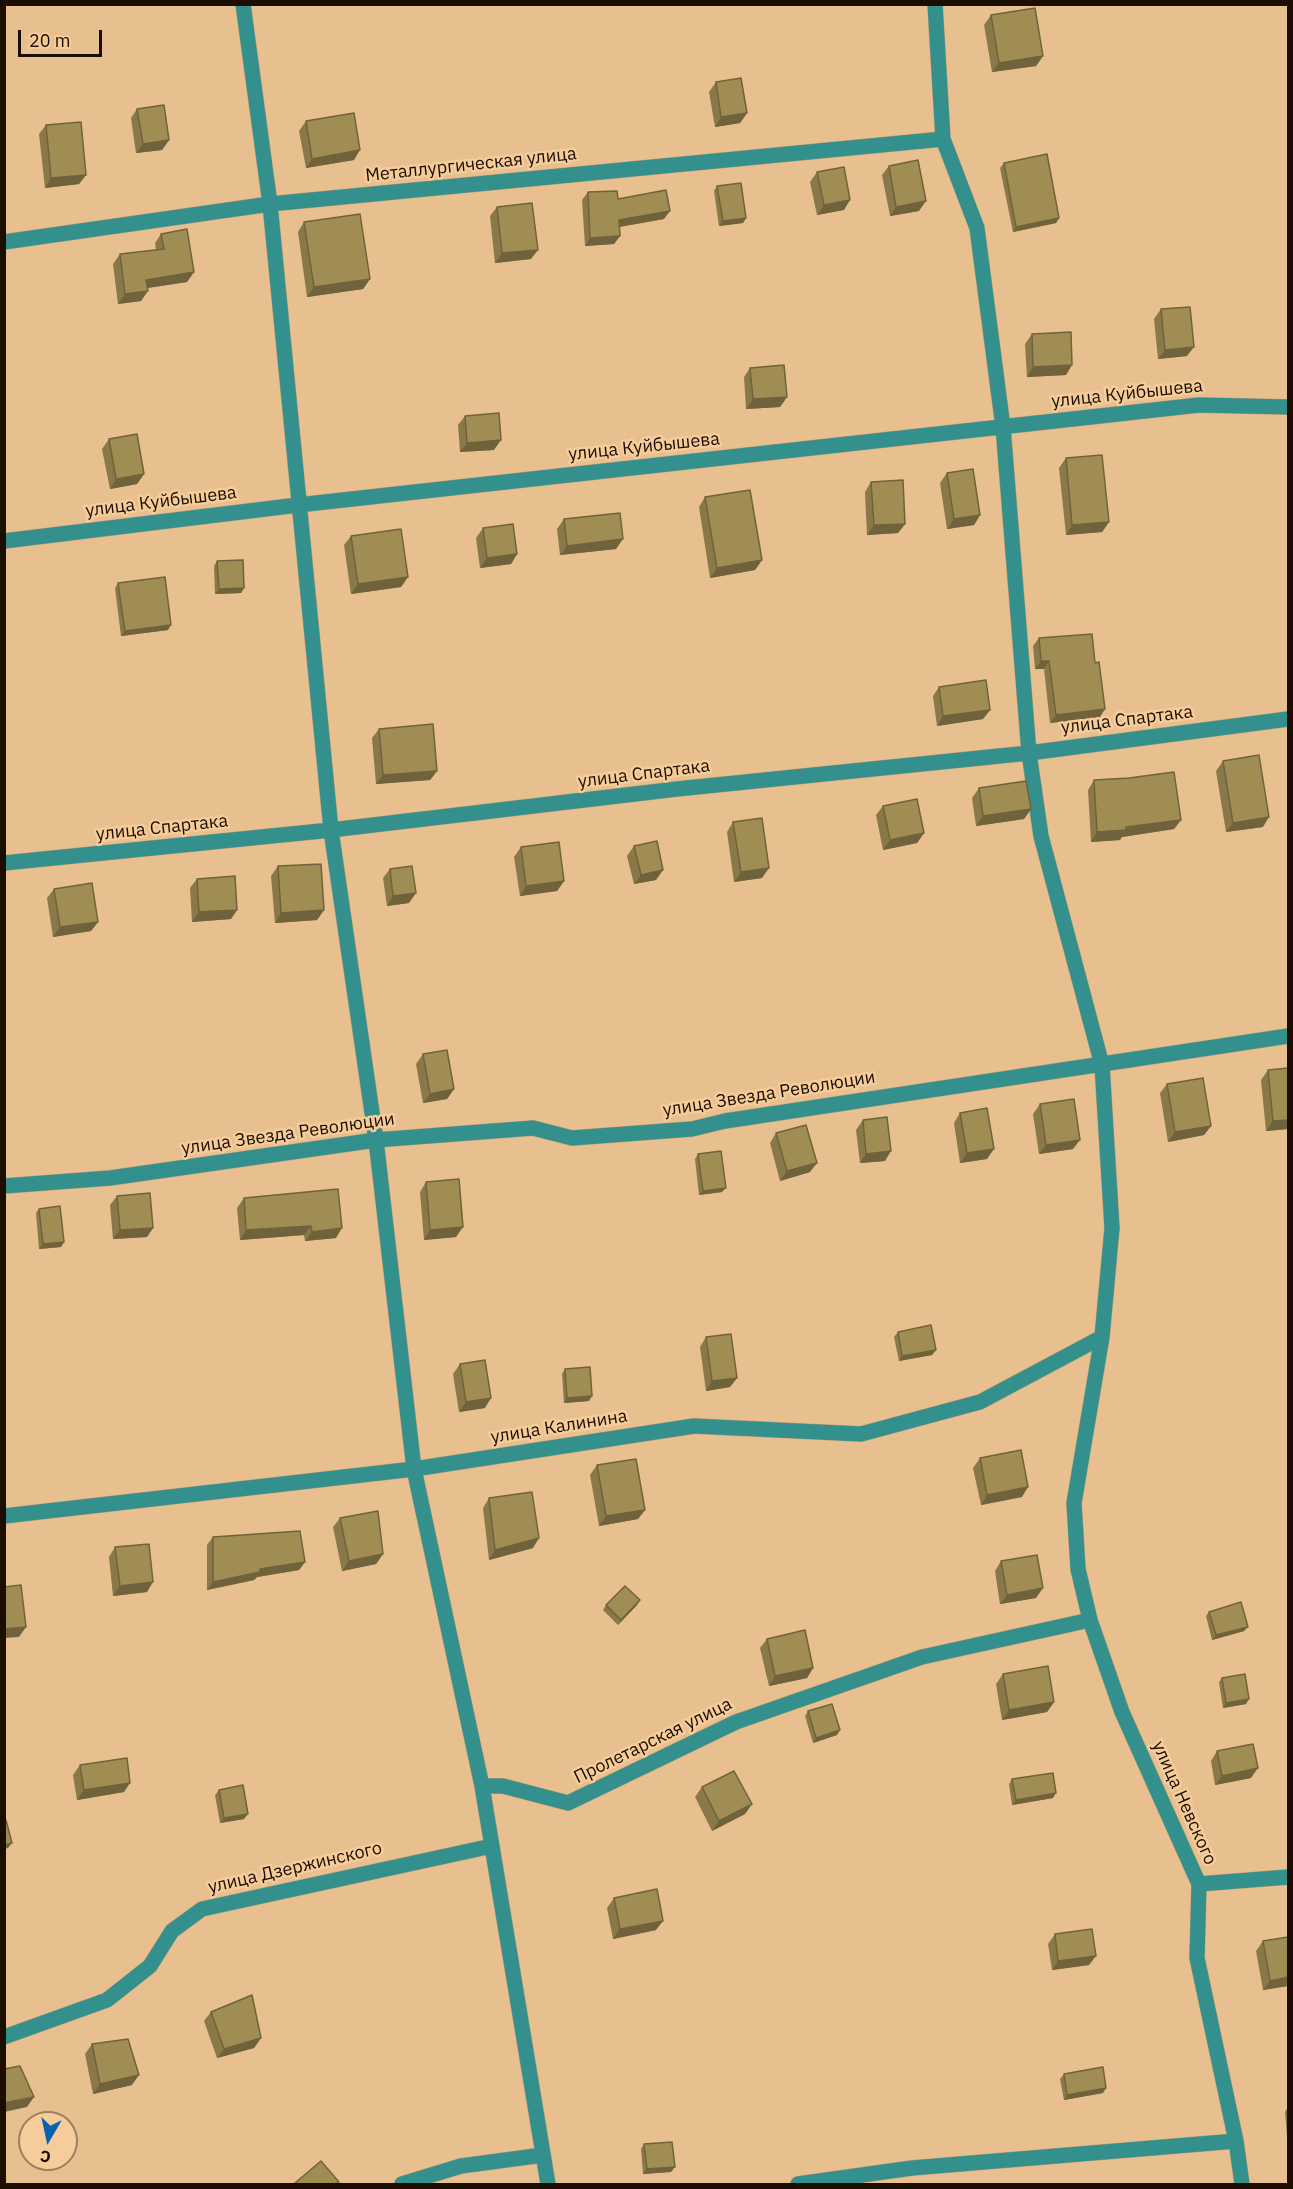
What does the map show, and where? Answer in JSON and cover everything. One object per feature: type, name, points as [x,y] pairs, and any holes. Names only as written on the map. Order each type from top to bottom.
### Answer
[{"type":"street","points":[[243,4],[270,204],[331,830],[376,1140],[414,1469],[482,1786],[548,2184]]},
{"type":"street","name":"улица Невского","points":[[935,4],[943,139],[977,228],[1003,427],[1029,753],[1041,836],[1102,1065],[1112,1227],[1102,1337],[1074,1503],[1078,1569],[1090,1620],[1122,1712],[1199,1884],[1197,1958],[1236,2141],[1242,2184]]},
{"type":"street","name":"Металлургическая улица","points":[[4,242],[270,204],[943,139]]},
{"type":"street","name":"улица Куйбышева","points":[[4,541],[298,505],[1199,405],[1288,407]]},
{"type":"street","name":"улица Спартака","points":[[4,863],[331,830],[677,789],[1029,753],[1288,719]]},
{"type":"street","name":"улица Звезда Революции","points":[[4,1186],[110,1178],[376,1140],[533,1128],[572,1138],[692,1129],[724,1121],[1288,1036]]},
{"type":"street","name":"улица Калинина","points":[[4,1516],[414,1469],[694,1426],[861,1434],[980,1402],[1102,1337]]},
{"type":"street","name":"Пролетарская улица","points":[[482,1786],[502,1786],[568,1803],[736,1722],[922,1657],[1090,1620]]},
{"type":"street","name":"улица Дзержинского","points":[[4,2037],[107,2000],[150,1966],[172,1931],[202,1909],[492,1846]]},
{"type":"street","points":[[1199,1884],[1288,1877]]},
{"type":"street","points":[[798,2184],[912,2168],[1236,2141]]},
{"type":"street","points":[[402,2184],[461,2166],[543,2155]]},
{"type":"building","points":[[1035,8],[1043,56],[999,63],[991,15]]},
{"type":"building","points":[[741,78],[747,113],[721,117],[716,82]]},
{"type":"building","points":[[164,105],[169,140],[143,144],[137,109]]},
{"type":"building","points":[[354,113],[360,150],[312,159],[306,121]]},
{"type":"building","points":[[81,122],[86,175],[51,178],[46,125]]},
{"type":"building","points":[[1047,154],[1059,218],[1016,227],[1004,163]]},
{"type":"building","points":[[918,160],[926,201],[896,207],[889,166]]},
{"type":"building","points":[[844,167],[850,200],[824,205],[817,172]]},
{"type":"building","points":[[741,183],[746,218],[723,221],[717,186]]},
{"type":"building","points":[[666,190],[670,211],[619,220],[620,236],[590,238],[588,192],[617,191],[618,199]]},
{"type":"building","points":[[532,203],[538,250],[502,253],[497,207]]},
{"type":"building","points":[[360,214],[370,279],[314,287],[304,222]]},
{"type":"building","points":[[187,229],[194,272],[146,280],[148,291],[125,294],[120,254],[164,249],[161,234]]},
{"type":"building","points":[[1190,307],[1194,347],[1165,350],[1161,309]]},
{"type":"building","points":[[1071,332],[1072,365],[1033,367],[1032,334]]},
{"type":"building","points":[[784,365],[787,397],[753,399],[750,368]]},
{"type":"building","points":[[499,413],[501,440],[467,443],[465,416]]},
{"type":"building","points":[[137,434],[144,474],[116,479],[109,439]]},
{"type":"building","points":[[1102,455],[1109,522],[1072,525],[1066,458]]},
{"type":"building","points":[[973,469],[980,515],[954,519],[947,473]]},
{"type":"building","points":[[903,480],[905,524],[874,525],[871,482]]},
{"type":"building","points":[[750,490],[762,560],[717,568],[705,497]]},
{"type":"building","points":[[620,513],[623,539],[567,546],[564,519]]},
{"type":"building","points":[[513,524],[517,554],[487,558],[483,528]]},
{"type":"building","points":[[401,529],[408,577],[358,584],[351,536]]},
{"type":"building","points":[[243,560],[244,588],[219,589],[217,561]]},
{"type":"building","points":[[165,577],[171,625],[125,631],[118,583]]},
{"type":"building","points":[[1092,634],[1095,663],[1099,662],[1105,709],[1056,715],[1049,661],[1041,661],[1039,638]]},
{"type":"building","points":[[986,680],[990,710],[943,716],[939,687]]},
{"type":"building","points":[[433,724],[437,771],[383,775],[379,729]]},
{"type":"building","points":[[1259,755],[1269,817],[1233,823],[1223,761]]},
{"type":"building","points":[[1174,772],[1181,820],[1126,827],[1126,830],[1097,832],[1094,780]]},
{"type":"building","points":[[1026,781],[1031,809],[983,816],[979,788]]},
{"type":"building","points":[[917,799],[924,833],[890,840],[883,806]]},
{"type":"building","points":[[762,818],[769,868],[741,872],[733,822]]},
{"type":"building","points":[[657,841],[663,870],[641,875],[634,846]]},
{"type":"building","points":[[559,842],[564,881],[526,886],[521,847]]},
{"type":"building","points":[[321,864],[324,910],[281,913],[278,866]]},
{"type":"building","points":[[412,866],[416,893],[393,896],[390,869]]},
{"type":"building","points":[[235,876],[237,910],[199,912],[197,879]]},
{"type":"building","points":[[92,883],[98,922],[60,927],[54,889]]},
{"type":"building","points":[[447,1050],[454,1089],[430,1094],[423,1054]]},
{"type":"building","points":[[1288,1068],[1288,1120],[1273,1121],[1268,1070]]},
{"type":"building","points":[[1203,1078],[1211,1126],[1175,1132],[1167,1084]]},
{"type":"building","points":[[1074,1099],[1080,1140],[1046,1145],[1040,1104]]},
{"type":"building","points":[[987,1108],[994,1149],[967,1153],[960,1113]]},
{"type":"building","points":[[887,1117],[891,1151],[866,1154],[863,1120]]},
{"type":"building","points":[[806,1125],[817,1163],[787,1171],[776,1133]]},
{"type":"building","points":[[721,1151],[726,1188],[703,1191],[698,1154]]},
{"type":"building","points":[[459,1179],[463,1227],[430,1230],[426,1182]]},
{"type":"building","points":[[338,1189],[342,1228],[312,1232],[311,1226],[246,1230],[244,1198]]},
{"type":"building","points":[[150,1193],[153,1228],[120,1230],[117,1196]]},
{"type":"building","points":[[60,1206],[64,1242],[43,1244],[39,1209]]},
{"type":"building","points":[[931,1325],[936,1350],[902,1356],[898,1332]]},
{"type":"building","points":[[731,1334],[737,1378],[712,1381],[706,1337]]},
{"type":"building","points":[[485,1360],[491,1398],[466,1402],[460,1364]]},
{"type":"building","points":[[590,1367],[592,1396],[567,1398],[565,1369]]},
{"type":"building","points":[[1021,1450],[1028,1487],[987,1495],[980,1458]]},
{"type":"building","points":[[636,1459],[645,1510],[606,1516],[597,1465]]},
{"type":"building","points":[[532,1492],[539,1538],[495,1550],[489,1498]]},
{"type":"building","points":[[378,1511],[383,1554],[349,1561],[340,1518]]},
{"type":"building","points":[[300,1531],[305,1562],[260,1569],[260,1572],[213,1582],[213,1537]]},
{"type":"building","points":[[149,1544],[153,1582],[120,1586],[115,1547]]},
{"type":"building","points":[[1037,1555],[1043,1588],[1007,1595],[1001,1561]]},
{"type":"building","points":[[21,1585],[26,1627],[4,1629],[4,1587]]},
{"type":"building","points":[[625,1586],[640,1600],[621,1620],[606,1605]]},
{"type":"building","points":[[1241,1602],[1248,1627],[1216,1635],[1209,1612]]},
{"type":"building","points":[[805,1630],[813,1668],[775,1676],[767,1639]]},
{"type":"building","points":[[1048,1666],[1054,1702],[1009,1710],[1003,1674]]},
{"type":"building","points":[[1245,1674],[1249,1699],[1226,1703],[1222,1678]]},
{"type":"building","points":[[832,1704],[840,1730],[816,1738],[808,1711]]},
{"type":"building","points":[[1253,1744],[1258,1768],[1222,1776],[1217,1751]]},
{"type":"building","points":[[127,1758],[130,1783],[84,1790],[80,1765]]},
{"type":"building","points":[[734,1771],[752,1804],[719,1821],[702,1787]]},
{"type":"building","points":[[1053,1773],[1056,1793],[1016,1800],[1012,1779]]},
{"type":"building","points":[[243,1785],[248,1814],[224,1818],[219,1790]]},
{"type":"building","points":[[4,1820],[6,1820],[12,1843],[4,1845]]},
{"type":"building","points":[[657,1889],[663,1921],[620,1929],[614,1898]]},
{"type":"building","points":[[1092,1929],[1096,1956],[1058,1961],[1055,1934]]},
{"type":"building","points":[[1288,1937],[1288,1977],[1270,1981],[1263,1941]]},
{"type":"building","points":[[252,1995],[261,2038],[224,2049],[211,2012]]},
{"type":"building","points":[[128,2039],[139,2075],[100,2084],[92,2044]]},
{"type":"building","points":[[20,2066],[34,2097],[4,2103],[4,2069]]},
{"type":"building","points":[[1103,2067],[1106,2088],[1067,2095],[1064,2074]]},
{"type":"building","points":[[672,2142],[675,2167],[647,2169],[644,2144]]},
{"type":"building","points":[[321,2161],[339,2182],[335,2184],[295,2183]]}]
